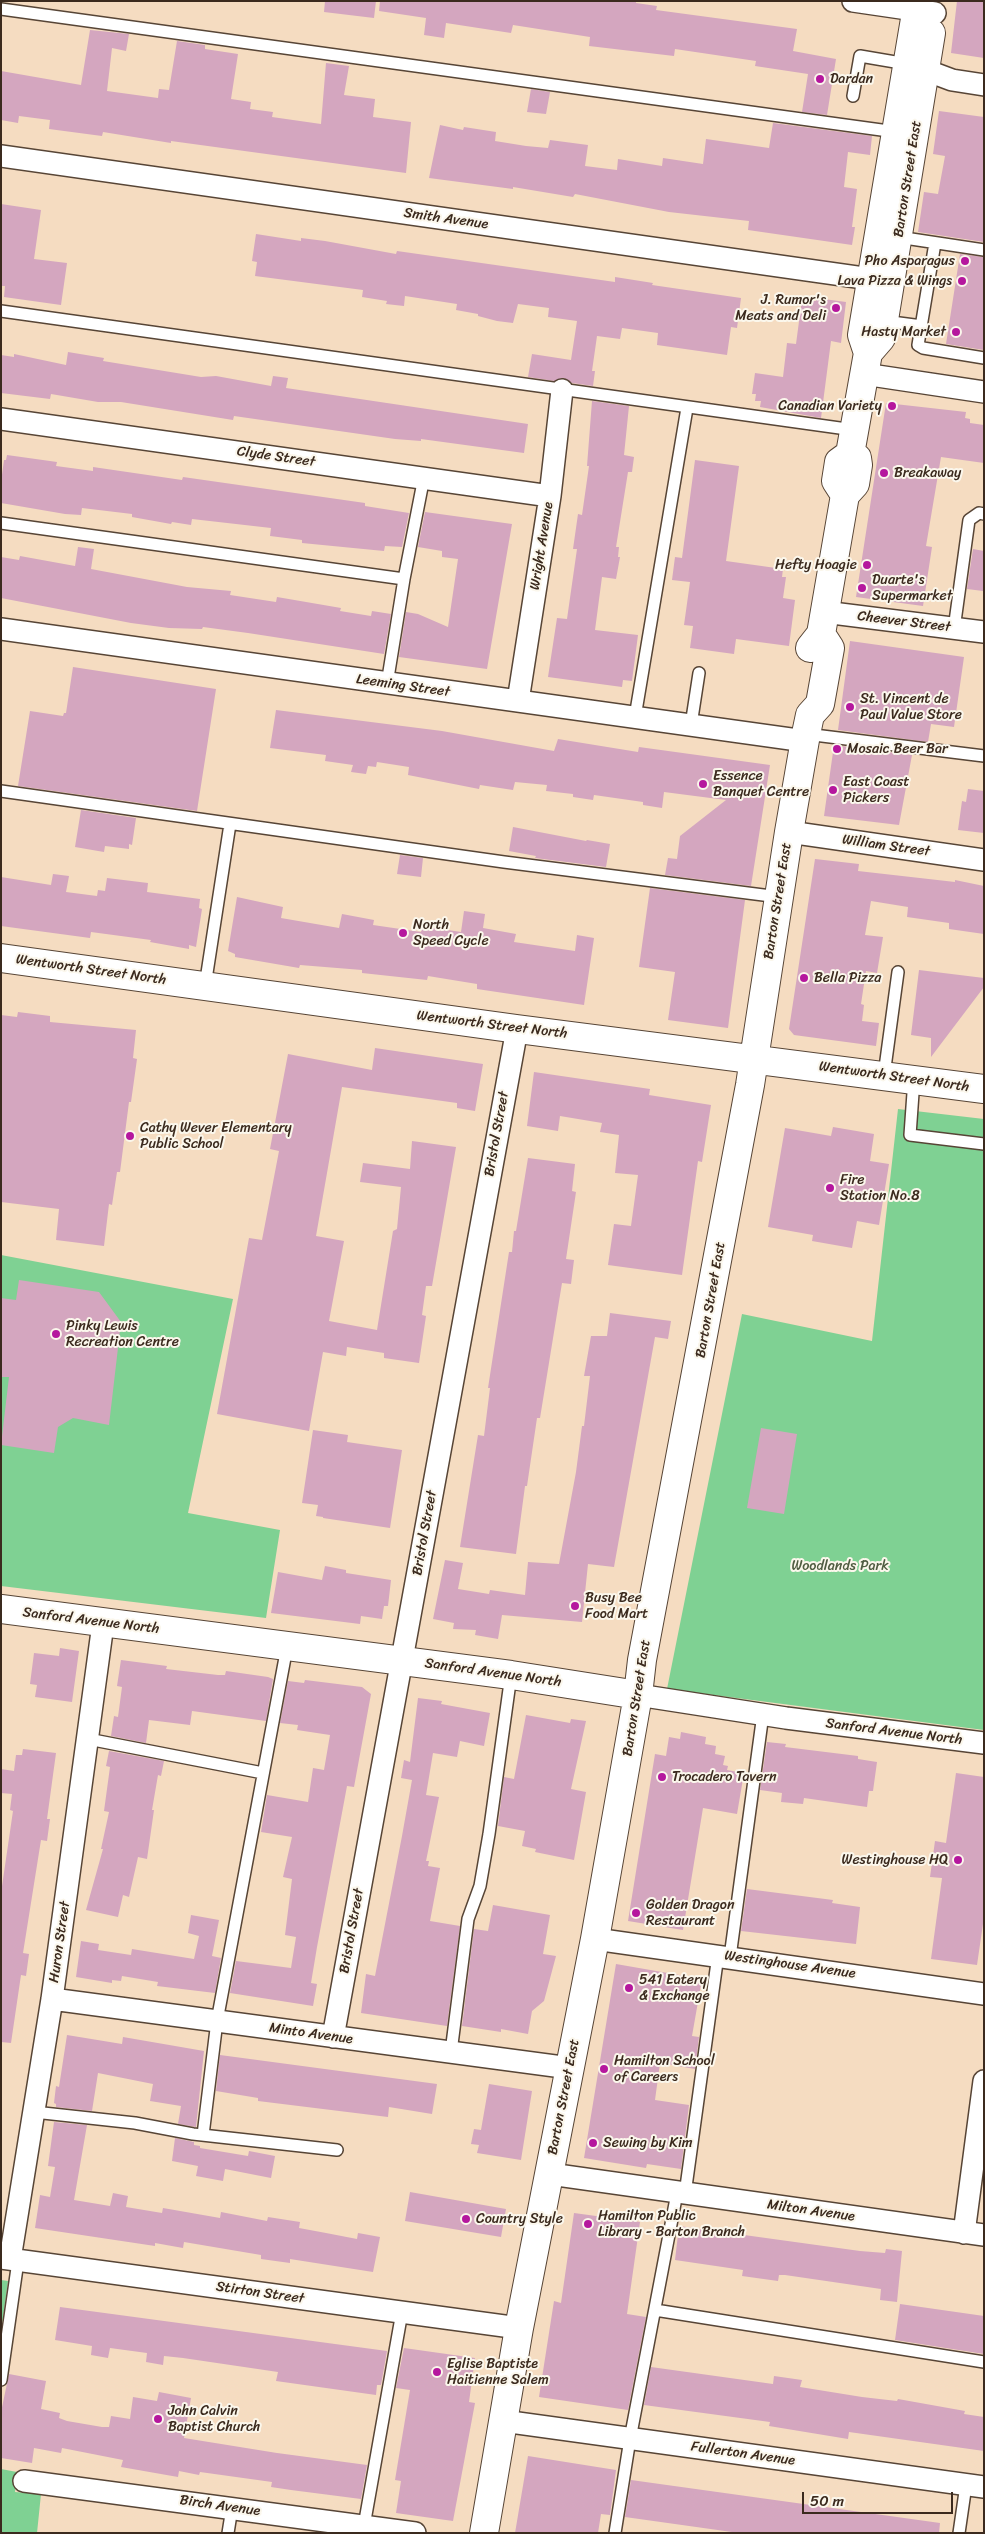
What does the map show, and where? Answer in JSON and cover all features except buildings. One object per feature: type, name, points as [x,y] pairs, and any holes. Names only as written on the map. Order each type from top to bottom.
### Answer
[{"type":"main road","name":"Barton Street East","points":[[484,2533],[519,2328],[595,1939],[638,1695],[642,1660],[696,1383],[754,1058],[807,730],[802,701],[811,645],[823,623],[845,495],[836,481],[839,462],[852,442],[866,363],[862,335],[880,280],[898,237],[917,67],[926,6]]},
{"type":"main road","name":"Barton Street East","points":[[866,363],[881,338],[884,321],[880,280],[896,132],[917,67]]},
{"type":"main road","name":"Wentworth Street North","points":[[1,958],[517,1028],[984,1088]]},
{"type":"main road","name":"Sanford Avenue North","points":[[1,1609],[103,1624],[511,1675],[638,1695]]},
{"type":"street","points":[[853,1],[926,6]]},
{"type":"street","points":[[917,67],[952,80],[984,85]]},
{"type":"street","name":"Smith Avenue","points":[[1,156],[880,280]]},
{"type":"street","points":[[866,363],[984,392]]},
{"type":"street","name":"Wright Avenue","points":[[518,701],[550,496],[562,390]]},
{"type":"street","name":"Clyde Street","points":[[1,419],[550,496]]},
{"type":"street","name":"Cheever Street","points":[[823,623],[984,632]]},
{"type":"street","name":"Leeming Street","points":[[1,629],[691,725],[807,730]]},
{"type":"street","name":"William Street","points":[[789,832],[984,860]]},
{"type":"street","name":"Bristol Street","points":[[333,2037],[517,1028]]},
{"type":"street","name":"Huron Street","points":[[10,2259],[52,1999],[103,1624]]},
{"type":"street","name":"Sanford Avenue North","points":[[638,1695],[763,1714],[984,1743]]},
{"type":"street","name":"Westinghouse Avenue","points":[[595,1939],[984,1994]]},
{"type":"street","name":"Minto Avenue","points":[[52,1999],[570,2068]]},
{"type":"street","points":[[974,2234],[984,2081]]},
{"type":"street","name":"Milton Avenue","points":[[550,2174],[974,2234]]},
{"type":"street","name":"Stirton Street","points":[[10,2259],[519,2328]]},
{"type":"street","name":"Fullerton Avenue","points":[[503,2421],[975,2486]]},
{"type":"street","name":"Birch Avenue","points":[[24,2481],[415,2533]]},
{"type":"lane","points":[[1,9],[896,132]]},
{"type":"lane","points":[[853,96],[860,56],[917,67]]},
{"type":"lane","points":[[898,237],[984,250]]},
{"type":"lane","points":[[935,243],[918,345],[923,348],[984,358]]},
{"type":"lane","points":[[1,311],[687,408],[852,442]]},
{"type":"lane","points":[[884,321],[922,326]]},
{"type":"lane","points":[[635,717],[687,408]]},
{"type":"lane","points":[[387,684],[404,579],[424,477]]},
{"type":"lane","points":[[954,629],[969,520],[980,513],[984,514]]},
{"type":"lane","points":[[1,523],[404,579]]},
{"type":"lane","points":[[691,725],[700,673]]},
{"type":"lane","points":[[807,730],[984,756]]},
{"type":"lane","points":[[1,792],[504,862],[779,897]]},
{"type":"lane","points":[[205,986],[230,824]]},
{"type":"lane","points":[[884,1075],[898,972]]},
{"type":"lane","points":[[914,1079],[910,1135],[984,1144]]},
{"type":"lane","points":[[203,2135],[217,2021],[287,1646]]},
{"type":"lane","points":[[450,2052],[468,1919],[480,1886],[486,1853],[511,1675]]},
{"type":"lane","points":[[615,2533],[630,2439],[655,2310],[681,2193],[724,1956],[763,1714]]},
{"type":"lane","points":[[88,1739],[263,1773]]},
{"type":"lane","points":[[34,2112],[135,2122],[203,2135],[337,2150]]},
{"type":"lane","points":[[1,2380],[10,2259]]},
{"type":"lane","points":[[655,2310],[984,2362]]},
{"type":"lane","points":[[364,2526],[402,2312]]},
{"type":"lane","points":[[959,2533],[975,2486]]},
{"type":"lane","points":[[228,2533],[232,2508]]},
{"type":"green space","name":"Woodlands Park","points":[[898,1109],[984,1119],[984,1730],[667,1689],[742,1314],[872,1341]]},
{"type":"green space","points":[[1,1255],[233,1299],[188,1513],[280,1530],[266,1618],[1,1586]]},
{"type":"green space","points":[[1,2280],[8,2281],[1,2332]]},
{"type":"green space","points":[[1,2469],[17,2472],[15,2492],[41,2494],[37,2533],[1,2533]]},
{"type":"place","name":"Dardan","points":[[820,79]]},
{"type":"place","name":"Pho Asparagus","points":[[965,261]]},
{"type":"place","name":"Lava Pizza & Wings","points":[[962,281]]},
{"type":"place","name":"J. Rumor's Meats and Deli","points":[[836,308]]},
{"type":"place","name":"Hasty Market","points":[[956,332]]},
{"type":"place","name":"Canadian Variety","points":[[892,406]]},
{"type":"place","name":"Breakaway","points":[[884,473]]},
{"type":"place","name":"Hefty Hoagie","points":[[867,565]]},
{"type":"place","name":"Duarte's Supermarket","points":[[862,588]]},
{"type":"place","name":"St. Vincent de Paul Value Store","points":[[850,707]]},
{"type":"place","name":"Mosaic Beer Bar","points":[[837,749]]},
{"type":"place","name":"Essence Banquet Centre","points":[[703,784]]},
{"type":"place","name":"East Coast Pickers","points":[[833,790]]},
{"type":"place","name":"North Speed Cycle","points":[[403,933]]},
{"type":"place","name":"Bella Pizza","points":[[804,978]]},
{"type":"place","name":"Cathy Wever Elementary Public School","points":[[130,1136]]},
{"type":"place","name":"Fire Station No.8","points":[[830,1188]]},
{"type":"place","name":"Pinky Lewis Recreation Centre","points":[[56,1334]]},
{"type":"place","name":"Busy Bee Food Mart","points":[[575,1606]]},
{"type":"place","name":"Trocadero Tavern","points":[[662,1777]]},
{"type":"place","name":"Westinghouse HQ","points":[[958,1860]]},
{"type":"place","name":"Golden Dragon Restaurant","points":[[636,1913]]},
{"type":"place","name":"541 Eatery & Exchange","points":[[629,1988]]},
{"type":"place","name":"Hamilton School of Careers","points":[[604,2069]]},
{"type":"place","name":"Sewing by Kim","points":[[593,2143]]},
{"type":"place","name":"Country Style","points":[[466,2219]]},
{"type":"place","name":"Hamilton Public Library - Barton Branch","points":[[588,2224]]},
{"type":"place","name":"Eglise Baptiste Haitienne Salem","points":[[437,2372]]},
{"type":"place","name":"John Calvin Baptist Church","points":[[158,2419]]}]
